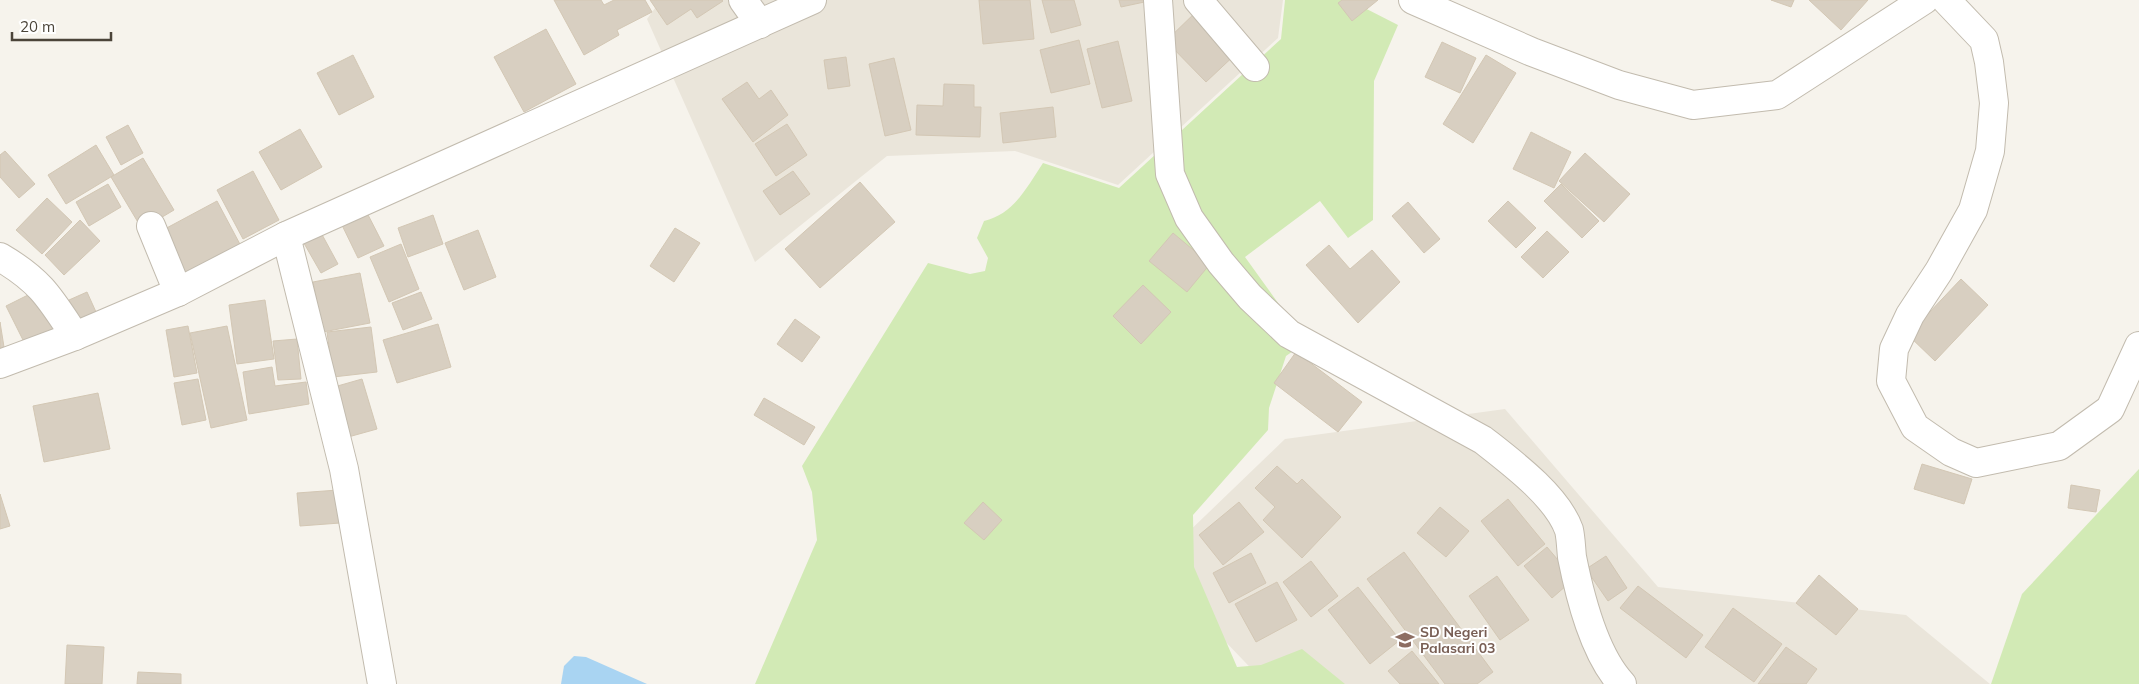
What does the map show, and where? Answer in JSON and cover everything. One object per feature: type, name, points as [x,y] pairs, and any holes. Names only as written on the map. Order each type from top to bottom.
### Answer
[{"type":"street","points":[[743,0],[760,24]]},
{"type":"street","points":[[0,364],[75,336],[178,292],[286,236],[812,0]]},
{"type":"street","points":[[1158,0],[1170,174],[1189,218],[1221,263],[1250,297],[1289,334],[1483,440],[1505,457],[1556,505],[1569,531],[1572,557],[1601,656],[1611,673],[1622,684]]},
{"type":"street","points":[[1198,0],[1255,67]]},
{"type":"street","points":[[1413,0],[1532,52],[1619,85],[1693,105],[1776,95],[1924,0]]},
{"type":"street","points":[[1946,0],[1984,40],[1994,103],[1990,151],[1973,210],[1939,271],[1910,315],[1894,350],[1891,381],[1915,427],[1951,452],[1976,463],[2059,446],[2110,409],[2139,346]]},
{"type":"street","points":[[151,226],[178,292]]},
{"type":"street","points":[[286,236],[344,469],[382,684]]},
{"type":"street","points":[[0,257],[17,267],[50,297],[75,336]]},
{"type":"shaded area","points":[[661,0],[1283,0],[1278,38],[1118,185],[1015,151],[887,156],[755,262],[647,19]]},
{"type":"shaded area","points":[[1505,409],[1658,587],[1906,615],[1990,684],[1266,684],[1153,566],[1285,439]]},
{"type":"green space","points":[[1285,0],[1349,0],[1398,25],[1374,81],[1373,220],[1348,238],[1320,201],[1245,257],[1306,342],[1286,356],[1269,408],[1268,430],[1193,515],[1194,567],[1237,667],[1261,665],[1302,649],[1345,684],[755,684],[817,540],[812,492],[802,466],[928,263],[970,274],[985,271],[988,258],[977,238],[984,221],[1004,212],[1012,206],[1043,163],[1119,188],[1281,39]]},
{"type":"green space","points":[[2139,469],[2139,684],[1991,684],[2022,594]]},
{"type":"water","points":[[574,656],[586,657],[647,684],[561,684],[564,666]]},
{"type":"building","points":[[554,0],[601,0],[604,5],[614,0],[645,0],[652,12],[617,30],[619,35],[584,55]]},
{"type":"building","points":[[650,0],[723,1],[697,18],[691,9],[667,25]]},
{"type":"building","points":[[979,0],[1030,0],[1034,39],[983,44]]},
{"type":"building","points":[[1042,0],[1074,0],[1081,25],[1051,33]]},
{"type":"building","points":[[1119,0],[1149,0],[1149,1],[1121,7]]},
{"type":"building","points":[[1342,0],[1378,0],[1352,21],[1338,3]]},
{"type":"building","points":[[1771,0],[1794,0],[1791,7]]},
{"type":"building","points":[[1809,0],[1868,0],[1841,30]]},
{"type":"building","points":[[1199,9],[1239,51],[1206,82],[1166,41]]},
{"type":"building","points":[[546,29],[576,84],[524,112],[494,57]]},
{"type":"building","points":[[1079,40],[1090,84],[1051,93],[1040,50]]},
{"type":"building","points":[[1118,41],[1132,101],[1102,108],[1087,49]]},
{"type":"building","points":[[1442,42],[1476,58],[1460,93],[1425,77]]},
{"type":"building","points":[[353,55],[374,97],[339,115],[317,73]]},
{"type":"building","points":[[1486,55],[1516,73],[1473,143],[1443,124]]},
{"type":"building","points":[[846,57],[850,86],[828,89],[824,60]]},
{"type":"building","points":[[894,58],[911,130],[885,136],[869,64]]},
{"type":"building","points":[[747,82],[759,99],[771,90],[788,115],[753,142],[722,99]]},
{"type":"building","points":[[944,84],[974,85],[974,107],[981,107],[980,137],[916,135],[917,105],[943,106]]},
{"type":"building","points":[[1053,107],[1056,137],[1003,143],[1000,113]]},
{"type":"building","points":[[787,124],[807,155],[776,176],[755,144]]},
{"type":"building","points":[[128,125],[143,153],[121,165],[106,137]]},
{"type":"building","points":[[300,129],[322,167],[281,190],[259,152]]},
{"type":"building","points":[[1531,132],[1571,152],[1554,188],[1513,169]]},
{"type":"building","points":[[96,145],[114,175],[66,204],[48,175]]},
{"type":"building","points":[[5,151],[35,184],[19,198],[0,177],[0,155]]},
{"type":"building","points":[[1585,153],[1630,194],[1604,222],[1559,181]]},
{"type":"building","points":[[143,158],[174,210],[142,229],[111,177]]},
{"type":"building","points":[[253,171],[279,220],[243,239],[217,190]]},
{"type":"building","points":[[793,171],[810,194],[780,215],[763,191]]},
{"type":"building","points":[[860,182],[895,222],[820,288],[785,249]]},
{"type":"building","points":[[108,184],[121,207],[89,226],[76,202]]},
{"type":"building","points":[[1561,184],[1599,221],[1582,238],[1544,201]]},
{"type":"building","points":[[47,198],[72,222],[42,254],[16,230]]},
{"type":"building","points":[[217,201],[242,248],[186,278],[161,231]]},
{"type":"building","points":[[1508,201],[1536,228],[1516,248],[1488,221]]},
{"type":"building","points":[[1408,202],[1440,239],[1424,253],[1392,216]]},
{"type":"building","points":[[364,207],[384,246],[358,258],[339,219]]},
{"type":"building","points":[[433,215],[443,244],[408,257],[398,228]]},
{"type":"building","points":[[80,220],[100,241],[64,275],[45,255]]},
{"type":"building","points":[[675,228],[700,243],[674,282],[650,266]]},
{"type":"building","points":[[319,229],[338,264],[321,273],[301,238]]},
{"type":"building","points":[[478,230],[496,277],[464,290],[445,243]]},
{"type":"building","points":[[1547,231],[1569,252],[1543,278],[1521,257]]},
{"type":"building","points":[[1173,233],[1210,264],[1187,292],[1149,261]]},
{"type":"building","points":[[401,244],[419,289],[389,302],[370,257]]},
{"type":"building","points":[[1329,245],[1350,269],[1372,250],[1400,282],[1358,323],[1306,265]]},
{"type":"building","points":[[360,273],[370,323],[323,332],[313,282]]},
{"type":"building","points":[[1961,279],[1988,305],[1935,361],[1908,335]]},
{"type":"building","points":[[1143,285],[1171,312],[1141,344],[1113,316]]},
{"type":"building","points":[[36,291],[54,330],[25,344],[6,306]]},
{"type":"building","points":[[87,292],[96,312],[78,320],[69,300]]},
{"type":"building","points":[[421,292],[432,319],[403,330],[392,303]]},
{"type":"building","points":[[265,300],[274,359],[237,364],[229,305]]},
{"type":"building","points":[[795,319],[820,337],[802,362],[777,344]]},
{"type":"building","points":[[0,322],[4,347],[0,348]]},
{"type":"building","points":[[438,324],[451,367],[397,383],[383,340]]},
{"type":"building","points":[[188,326],[197,373],[174,377],[166,330]]},
{"type":"building","points":[[227,326],[247,420],[211,428],[190,333]]},
{"type":"building","points":[[371,327],[377,372],[333,377],[327,332]]},
{"type":"building","points":[[297,339],[301,379],[278,380],[273,341]]},
{"type":"building","points":[[1296,352],[1362,402],[1338,432],[1274,383]]},
{"type":"building","points":[[272,367],[275,386],[306,382],[309,404],[249,414],[243,372]]},
{"type":"building","points":[[198,379],[206,420],[182,425],[174,383]]},
{"type":"building","points":[[362,379],[377,429],[341,439],[327,389]]},
{"type":"building","points":[[98,393],[110,449],[44,462],[33,406]]},
{"type":"building","points":[[764,398],[815,427],[804,445],[754,415]]},
{"type":"building","points":[[1922,464],[1972,479],[1964,504],[1914,489]]},
{"type":"building","points":[[1277,466],[1297,484],[1302,479],[1341,517],[1302,558],[1263,520],[1275,507],[1255,488]]},
{"type":"building","points":[[2071,485],[2100,490],[2096,512],[2068,508]]},
{"type":"building","points":[[338,490],[340,523],[300,526],[297,493]]},
{"type":"building","points":[[0,494],[10,526],[0,529]]},
{"type":"building","points":[[1508,499],[1545,544],[1518,566],[1481,521]]},
{"type":"building","points":[[983,502],[1002,520],[984,540],[964,523]]},
{"type":"building","points":[[1239,502],[1264,532],[1223,565],[1199,535]]},
{"type":"building","points":[[1440,507],[1469,531],[1446,557],[1417,533]]},
{"type":"building","points":[[1547,547],[1574,579],[1552,598],[1524,566]]},
{"type":"building","points":[[1404,552],[1493,672],[1477,684],[1445,684],[1367,579]]},
{"type":"building","points":[[1251,553],[1266,583],[1229,603],[1213,573]]},
{"type":"building","points":[[1606,556],[1627,588],[1608,601],[1586,569]]},
{"type":"building","points":[[1311,561],[1338,596],[1311,617],[1283,582]]},
{"type":"building","points":[[1819,575],[1858,609],[1836,635],[1796,603]]},
{"type":"building","points":[[1497,576],[1529,620],[1500,640],[1469,596]]},
{"type":"building","points":[[1277,582],[1297,620],[1256,642],[1235,604]]},
{"type":"building","points":[[1638,586],[1703,635],[1686,658],[1620,608]]},
{"type":"building","points":[[1358,587],[1400,640],[1370,664],[1328,610]]},
{"type":"building","points":[[1733,608],[1782,644],[1754,682],[1705,647]]},
{"type":"building","points":[[67,645],[104,647],[102,684],[65,684]]},
{"type":"building","points":[[1786,647],[1817,669],[1806,684],[1758,684]]},
{"type":"building","points":[[1412,651],[1439,684],[1400,684],[1388,671]]},
{"type":"building","points":[[138,672],[181,674],[181,684],[137,684]]},
{"type":"place","name":"SD Negeri Palasari 03","points":[[1405,640]]}]
